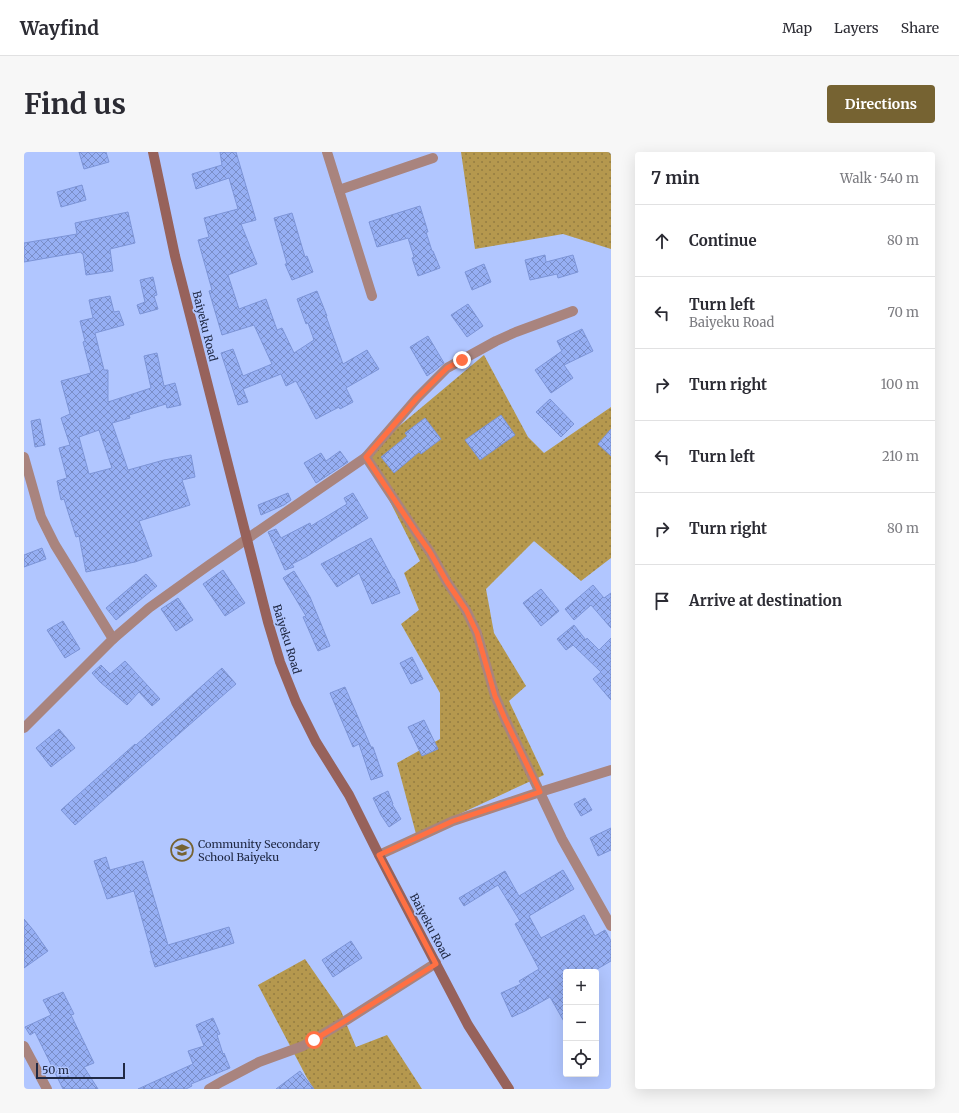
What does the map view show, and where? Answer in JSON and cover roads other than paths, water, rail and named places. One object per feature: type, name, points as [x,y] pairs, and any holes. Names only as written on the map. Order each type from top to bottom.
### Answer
[{"type":"main road","name":"Baiyeku Road","points":[[153,152],[175,256],[280,662],[293,696],[316,742],[349,795],[468,1025],[509,1089]]},
{"type":"street","points":[[327,152],[372,296]]},
{"type":"street","points":[[339,190],[433,158]]},
{"type":"street","points":[[24,728],[113,639],[149,608],[366,457],[417,398],[447,368],[496,341],[573,311]]},
{"type":"street","points":[[24,457],[41,517],[55,545],[113,639]]},
{"type":"street","points":[[366,457],[430,552],[447,582],[466,610],[477,633],[495,696],[505,719],[562,839],[611,926]]},
{"type":"street","points":[[379,855],[453,821],[611,770]]},
{"type":"street","points":[[209,1089],[259,1062],[303,1046],[436,964]]},
{"type":"street","points":[[24,1046],[47,1089]]},
{"type":"place","name":"Community Secondary School Baiyeku","points":[[182,850]]}]
